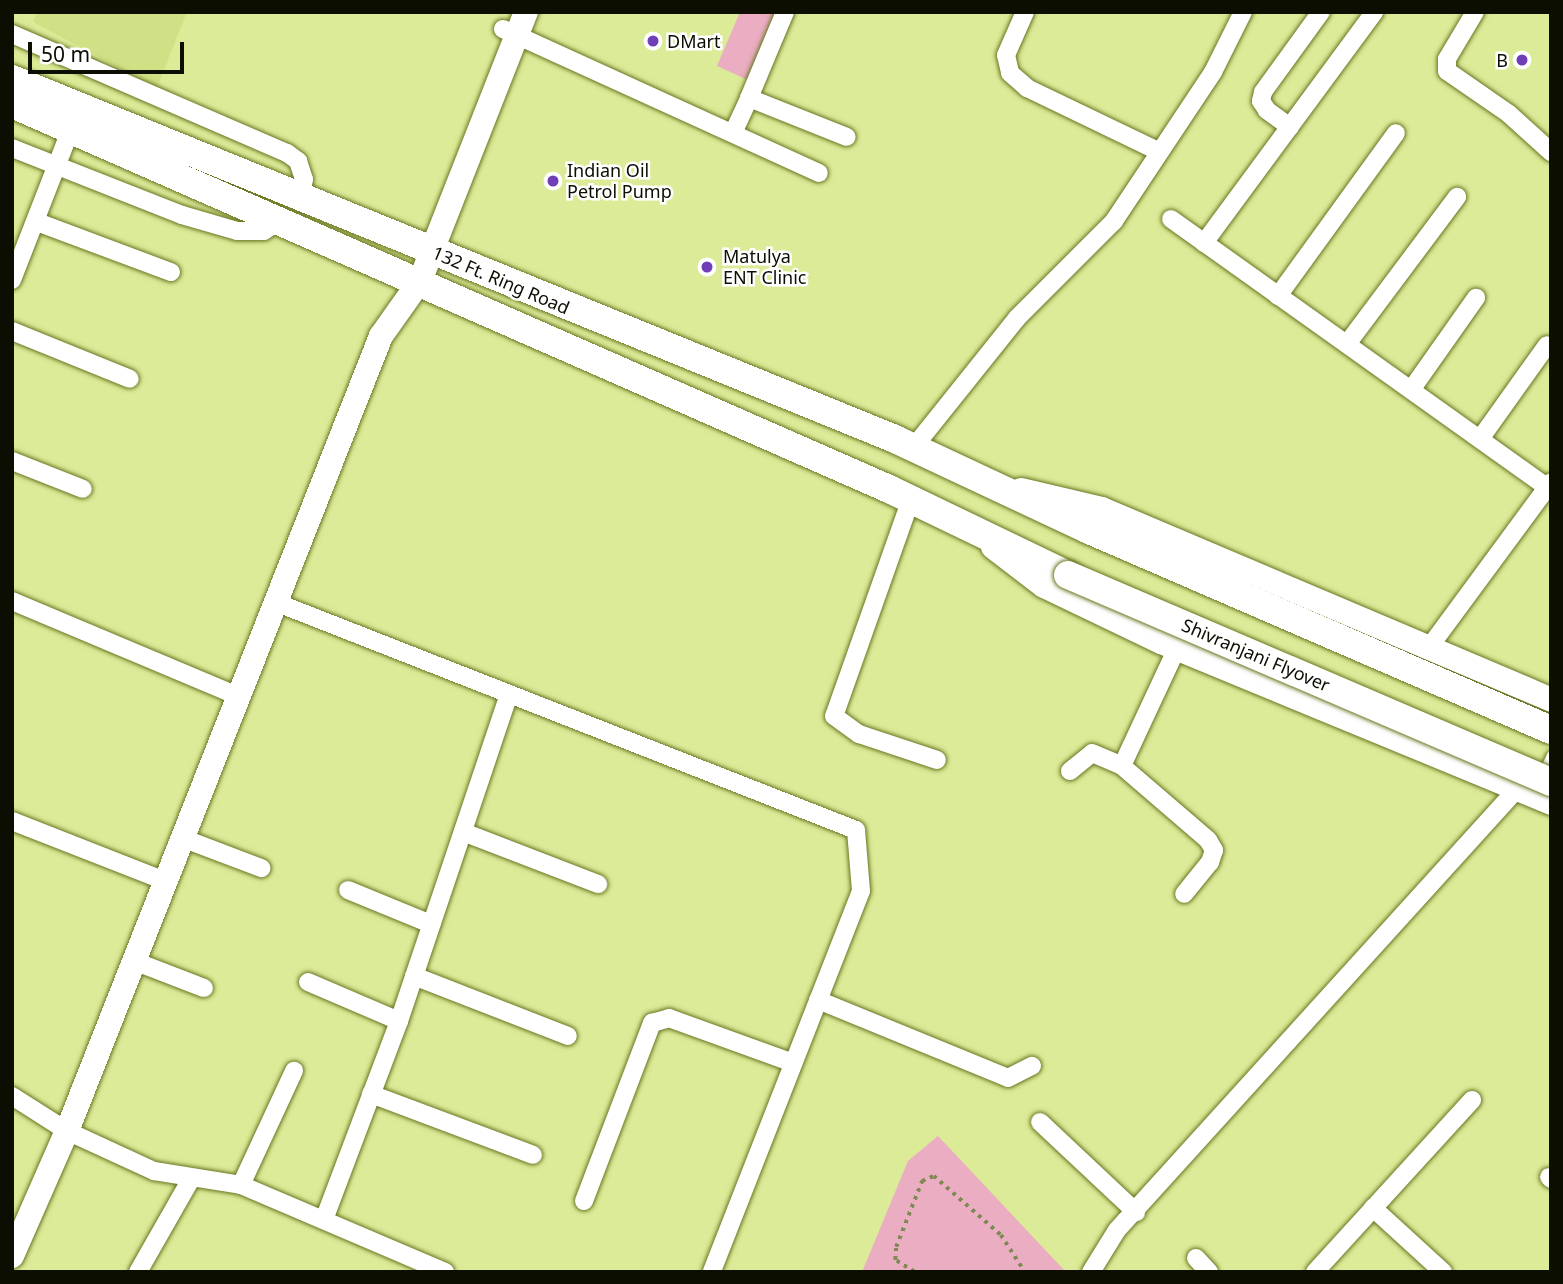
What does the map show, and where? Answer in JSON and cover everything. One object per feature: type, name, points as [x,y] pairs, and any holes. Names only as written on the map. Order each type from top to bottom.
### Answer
[{"type":"main road","name":"132 Ft. Ring Road","points":[[12,79],[913,448],[990,483]]},
{"type":"main road","name":"132 Ft. Ring Road","points":[[12,104],[412,278],[962,523]]},
{"type":"main road","points":[[990,483],[1089,530],[1551,730]]},
{"type":"main road","name":"Shivranjani Flyover","points":[[962,523],[1068,575],[1538,792]]},
{"type":"street","points":[[733,133],[785,12]]},
{"type":"street","points":[[1026,12],[1006,55],[1010,73],[1027,88],[1158,150]]},
{"type":"street","points":[[913,448],[1017,318],[1114,221],[1158,150],[1213,72],[1244,12]]},
{"type":"street","points":[[1290,127],[1267,110],[1261,101],[1263,92],[1321,12]]},
{"type":"street","points":[[1475,12],[1445,65],[1512,108],[1551,152]]},
{"type":"street","points":[[1204,243],[1290,127],[1367,15]]},
{"type":"street","points":[[12,1220],[60,1126],[134,961],[158,878],[182,838],[231,693],[275,602],[381,336],[425,248],[514,22],[733,133],[819,173]]},
{"type":"street","points":[[12,34],[287,153],[298,161],[304,179],[300,195]]},
{"type":"street","points":[[749,99],[847,137]]},
{"type":"street","points":[[12,280],[59,166],[71,129]]},
{"type":"street","points":[[1278,296],[1396,133]]},
{"type":"street","points":[[12,148],[182,215],[237,231],[264,231],[280,220]]},
{"type":"street","points":[[1347,344],[1457,197]]},
{"type":"street","points":[[1171,219],[1480,439],[1549,484],[1428,649]]},
{"type":"street","points":[[37,222],[171,272]]},
{"type":"street","points":[[12,1256],[60,1126],[231,693],[368,328],[412,278]]},
{"type":"street","points":[[1411,390],[1476,298]]},
{"type":"street","points":[[12,331],[130,379]]},
{"type":"street","points":[[1480,439],[1547,345]]},
{"type":"street","points":[[12,461],[83,489]]},
{"type":"street","points":[[990,483],[1102,509],[1551,700]]},
{"type":"street","points":[[911,499],[834,716],[859,734],[937,760]]},
{"type":"street","points":[[962,523],[1044,586],[1177,648],[1538,792],[1136,1212],[1101,1251],[1091,1272]]},
{"type":"street","points":[[12,601],[231,693]]},
{"type":"street","points":[[275,602],[856,830],[861,891],[712,1272]]},
{"type":"street","points":[[1122,766],[1177,648]]},
{"type":"street","points":[[325,1217],[414,976],[509,694]]},
{"type":"street","points":[[1070,771],[1092,753],[1122,766],[1208,840],[1214,850],[1210,862],[1184,894]]},
{"type":"street","points":[[12,821],[158,878]]},
{"type":"street","points":[[463,832],[598,884]]},
{"type":"street","points":[[182,838],[261,868]]},
{"type":"street","points":[[348,890],[431,924]]},
{"type":"street","points":[[134,961],[204,988]]},
{"type":"street","points":[[414,976],[568,1036]]},
{"type":"street","points":[[308,982],[398,1021]]},
{"type":"street","points":[[818,1000],[1008,1079],[1032,1066]]},
{"type":"street","points":[[584,1201],[652,1023],[669,1018],[793,1063]]},
{"type":"street","points":[[241,1185],[294,1071]]},
{"type":"street","points":[[371,1094],[533,1155]]},
{"type":"street","points":[[12,1096],[60,1126],[154,1171],[241,1185],[325,1217],[445,1272]]},
{"type":"street","points":[[1315,1272],[1472,1100]]},
{"type":"street","points":[[1040,1122],[1136,1212]]},
{"type":"street","points":[[138,1272],[191,1179]]},
{"type":"street","points":[[1373,1208],[1443,1272]]},
{"type":"street","points":[[1196,1258],[1209,1272]]},
{"type":"lane","points":[[1538,792],[1551,755]]},
{"type":"path","points":[[914,1272],[895,1260],[896,1247],[922,1181],[934,1176],[1001,1236],[1026,1272]]},
{"type":"shaded area","points":[[37,12],[187,12],[157,88],[33,22]]},
{"type":"shaded area","points":[[740,12],[779,12],[750,81],[717,66]]},
{"type":"shaded area","points":[[938,1136],[1066,1272],[862,1272],[908,1161]]},
{"type":"place","name":"DMart","points":[[653,41]]},
{"type":"place","name":"B","points":[[1522,60]]},
{"type":"place","name":"Indian Oil Petrol Pump","points":[[553,181]]},
{"type":"place","name":"Matulya ENT Clinic","points":[[707,267]]}]
